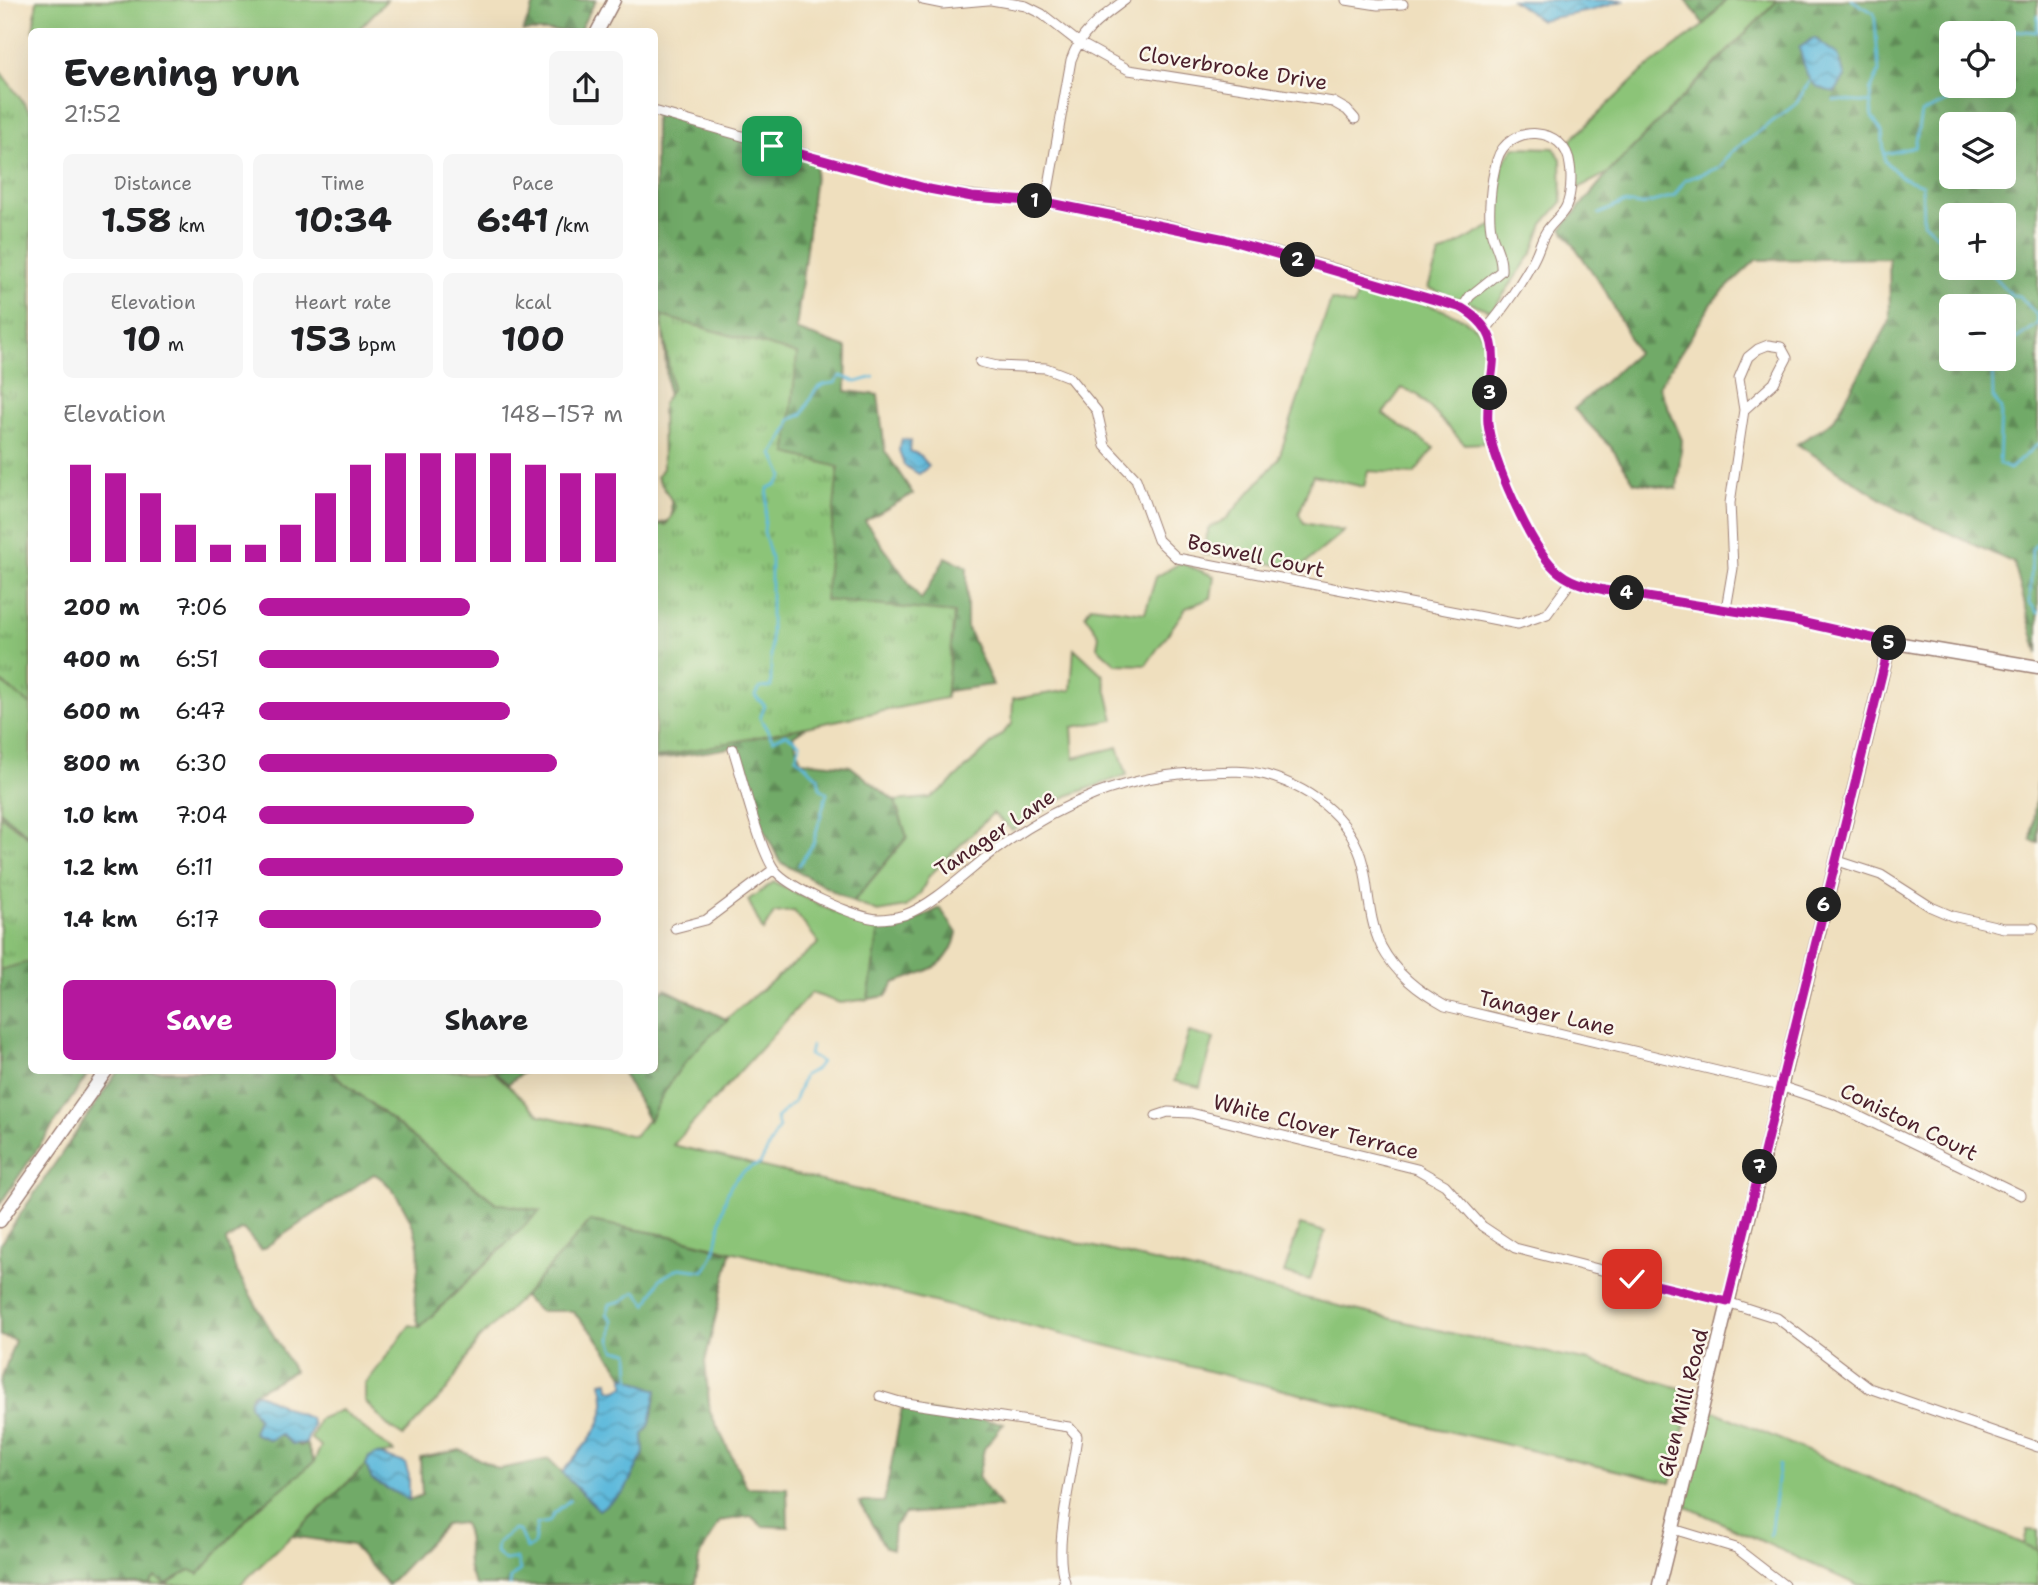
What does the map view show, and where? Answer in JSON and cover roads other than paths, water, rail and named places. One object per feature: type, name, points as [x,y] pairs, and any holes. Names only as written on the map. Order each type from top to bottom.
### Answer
[{"type":"main road","points":[[599,28],[614,0]]},
{"type":"main road","points":[[1890,642],[2038,667]]},
{"type":"main road","name":"Glen Mill Road","points":[[1660,1585],[1890,642]]},
{"type":"main road","points":[[0,1221],[104,1074]]},
{"type":"street","name":"Cloverbrooke Drive","points":[[923,0],[943,4],[989,0],[1026,6],[1042,14],[1078,42],[1129,70],[1333,102],[1348,110],[1355,119]]},
{"type":"street","points":[[1046,202],[1071,60],[1078,42],[1088,29],[1125,0]]},
{"type":"street","points":[[1346,0],[1378,5],[1403,4]]},
{"type":"street","points":[[658,112],[929,189],[972,197],[1046,202],[1225,239],[1462,308],[1487,328],[1494,351],[1488,404],[1492,447],[1534,541],[1556,570],[1572,580],[1604,590],[1867,634],[1890,642]]},
{"type":"street","points":[[1462,308],[1470,296],[1501,271],[1499,250],[1491,225],[1494,177],[1500,152],[1507,143],[1523,134],[1541,134],[1551,138],[1560,144],[1570,163],[1565,209],[1545,233],[1535,258],[1503,310],[1487,328]]},
{"type":"street","points":[[1726,609],[1733,568],[1730,503],[1744,410],[1739,378],[1742,367],[1758,349],[1768,345],[1781,347],[1787,358],[1780,375],[1744,410]]},
{"type":"street","name":"Boswell Court","points":[[981,362],[997,366],[1046,368],[1067,376],[1076,384],[1097,411],[1105,446],[1136,479],[1158,540],[1177,558],[1518,624],[1548,614],[1572,580]]},
{"type":"street","points":[[675,928],[706,920],[774,869],[733,749]]},
{"type":"street","name":"Tanager Lane","points":[[774,869],[803,890],[857,914],[878,919],[901,916],[932,898],[1012,838],[1064,806],[1090,794],[1142,779],[1184,773],[1263,774],[1302,788],[1340,819],[1350,832],[1365,870],[1371,917],[1381,945],[1394,967],[1424,995],[1445,1006],[1780,1086]]},
{"type":"street","points":[[1835,860],[1881,875],[1931,907],[1952,916],[2004,928],[2034,928]]},
{"type":"street","name":"Coniston Court","points":[[1780,1086],[1834,1104],[2021,1195]]},
{"type":"street","name":"White Clover Terrace","points":[[1156,1116],[1168,1112],[1191,1113],[1417,1169],[1445,1185],[1482,1226],[1515,1248],[1727,1302],[1777,1318],[1869,1388],[2038,1447]]},
{"type":"street","points":[[880,1396],[900,1402],[1064,1425],[1077,1436],[1062,1530],[1060,1568],[1065,1583],[1062,1585]]},
{"type":"street","points":[[1672,1529],[1737,1548],[1784,1585]]},
{"type":"water","points":[[1512,0],[1626,0],[1590,11],[1540,20]]},
{"type":"water","points":[[1814,38],[1838,55],[1845,77],[1835,92],[1812,83],[1806,72],[1799,48]]},
{"type":"water","points":[[902,439],[911,441],[910,451],[920,455],[929,466],[919,474],[904,465],[899,450]]},
{"type":"water","points":[[624,1376],[657,1390],[650,1424],[643,1435],[644,1453],[624,1492],[599,1510],[562,1473],[588,1441],[600,1421],[604,1409],[601,1382],[608,1381],[609,1389],[617,1390],[624,1386]]},
{"type":"water","points":[[255,1393],[310,1418],[313,1425],[306,1443],[292,1444],[280,1434],[270,1440],[253,1433],[258,1419],[249,1405]]},
{"type":"water","points":[[377,1454],[405,1463],[409,1476],[409,1500],[372,1480],[366,1465],[369,1457]]},
{"type":"waterway","points":[[1852,0],[1874,13],[1879,72],[1870,91],[1872,117],[1882,132],[1885,161],[1901,177],[1922,185],[1923,222],[1939,237]]},
{"type":"waterway","points":[[2016,30],[2037,32],[2038,16]]},
{"type":"waterway","points":[[1599,214],[1623,203],[1641,205],[1674,196],[1685,180],[1720,167],[1730,153],[1796,104],[1809,82]]},
{"type":"waterway","points":[[1885,154],[1915,147],[1921,113],[1954,98]]},
{"type":"waterway","points":[[1834,100],[1871,103]]},
{"type":"waterway","points":[[1997,280],[2010,294]]},
{"type":"waterway","points":[[2016,296],[2020,296],[2038,317],[2037,325],[2016,339]]},
{"type":"waterway","points":[[1992,371],[1993,397],[2001,409],[1999,464],[2010,469],[2038,444]]},
{"type":"waterway","points":[[799,865],[813,844],[827,793],[820,788],[818,777],[796,757],[800,744],[786,734],[773,740],[760,718],[765,706],[755,696],[760,688],[771,687],[771,558],[764,532],[768,488],[777,484],[783,476],[773,454],[789,427],[790,420],[803,414],[817,389],[835,383],[841,376],[857,382],[874,377]]},
{"type":"waterway","points":[[2038,543],[2032,549],[2030,603],[2038,613]]},
{"type":"waterway","points":[[630,1379],[629,1352],[615,1350],[611,1340],[613,1320],[607,1314],[610,1304],[622,1301],[636,1291],[647,1305],[660,1279],[679,1268],[704,1271],[717,1243],[722,1211],[733,1183],[743,1172],[760,1164],[779,1127],[776,1118],[794,1102],[804,1075],[815,1070],[821,1062],[809,1055],[811,1046]]},
{"type":"waterway","points":[[1770,1536],[1779,1465]]},
{"type":"waterway","points":[[510,1585],[511,1578],[520,1570],[517,1559],[505,1561],[496,1553],[497,1543],[513,1530],[519,1531],[527,1549],[534,1544],[537,1524],[549,1522],[554,1513],[570,1500]]}]
